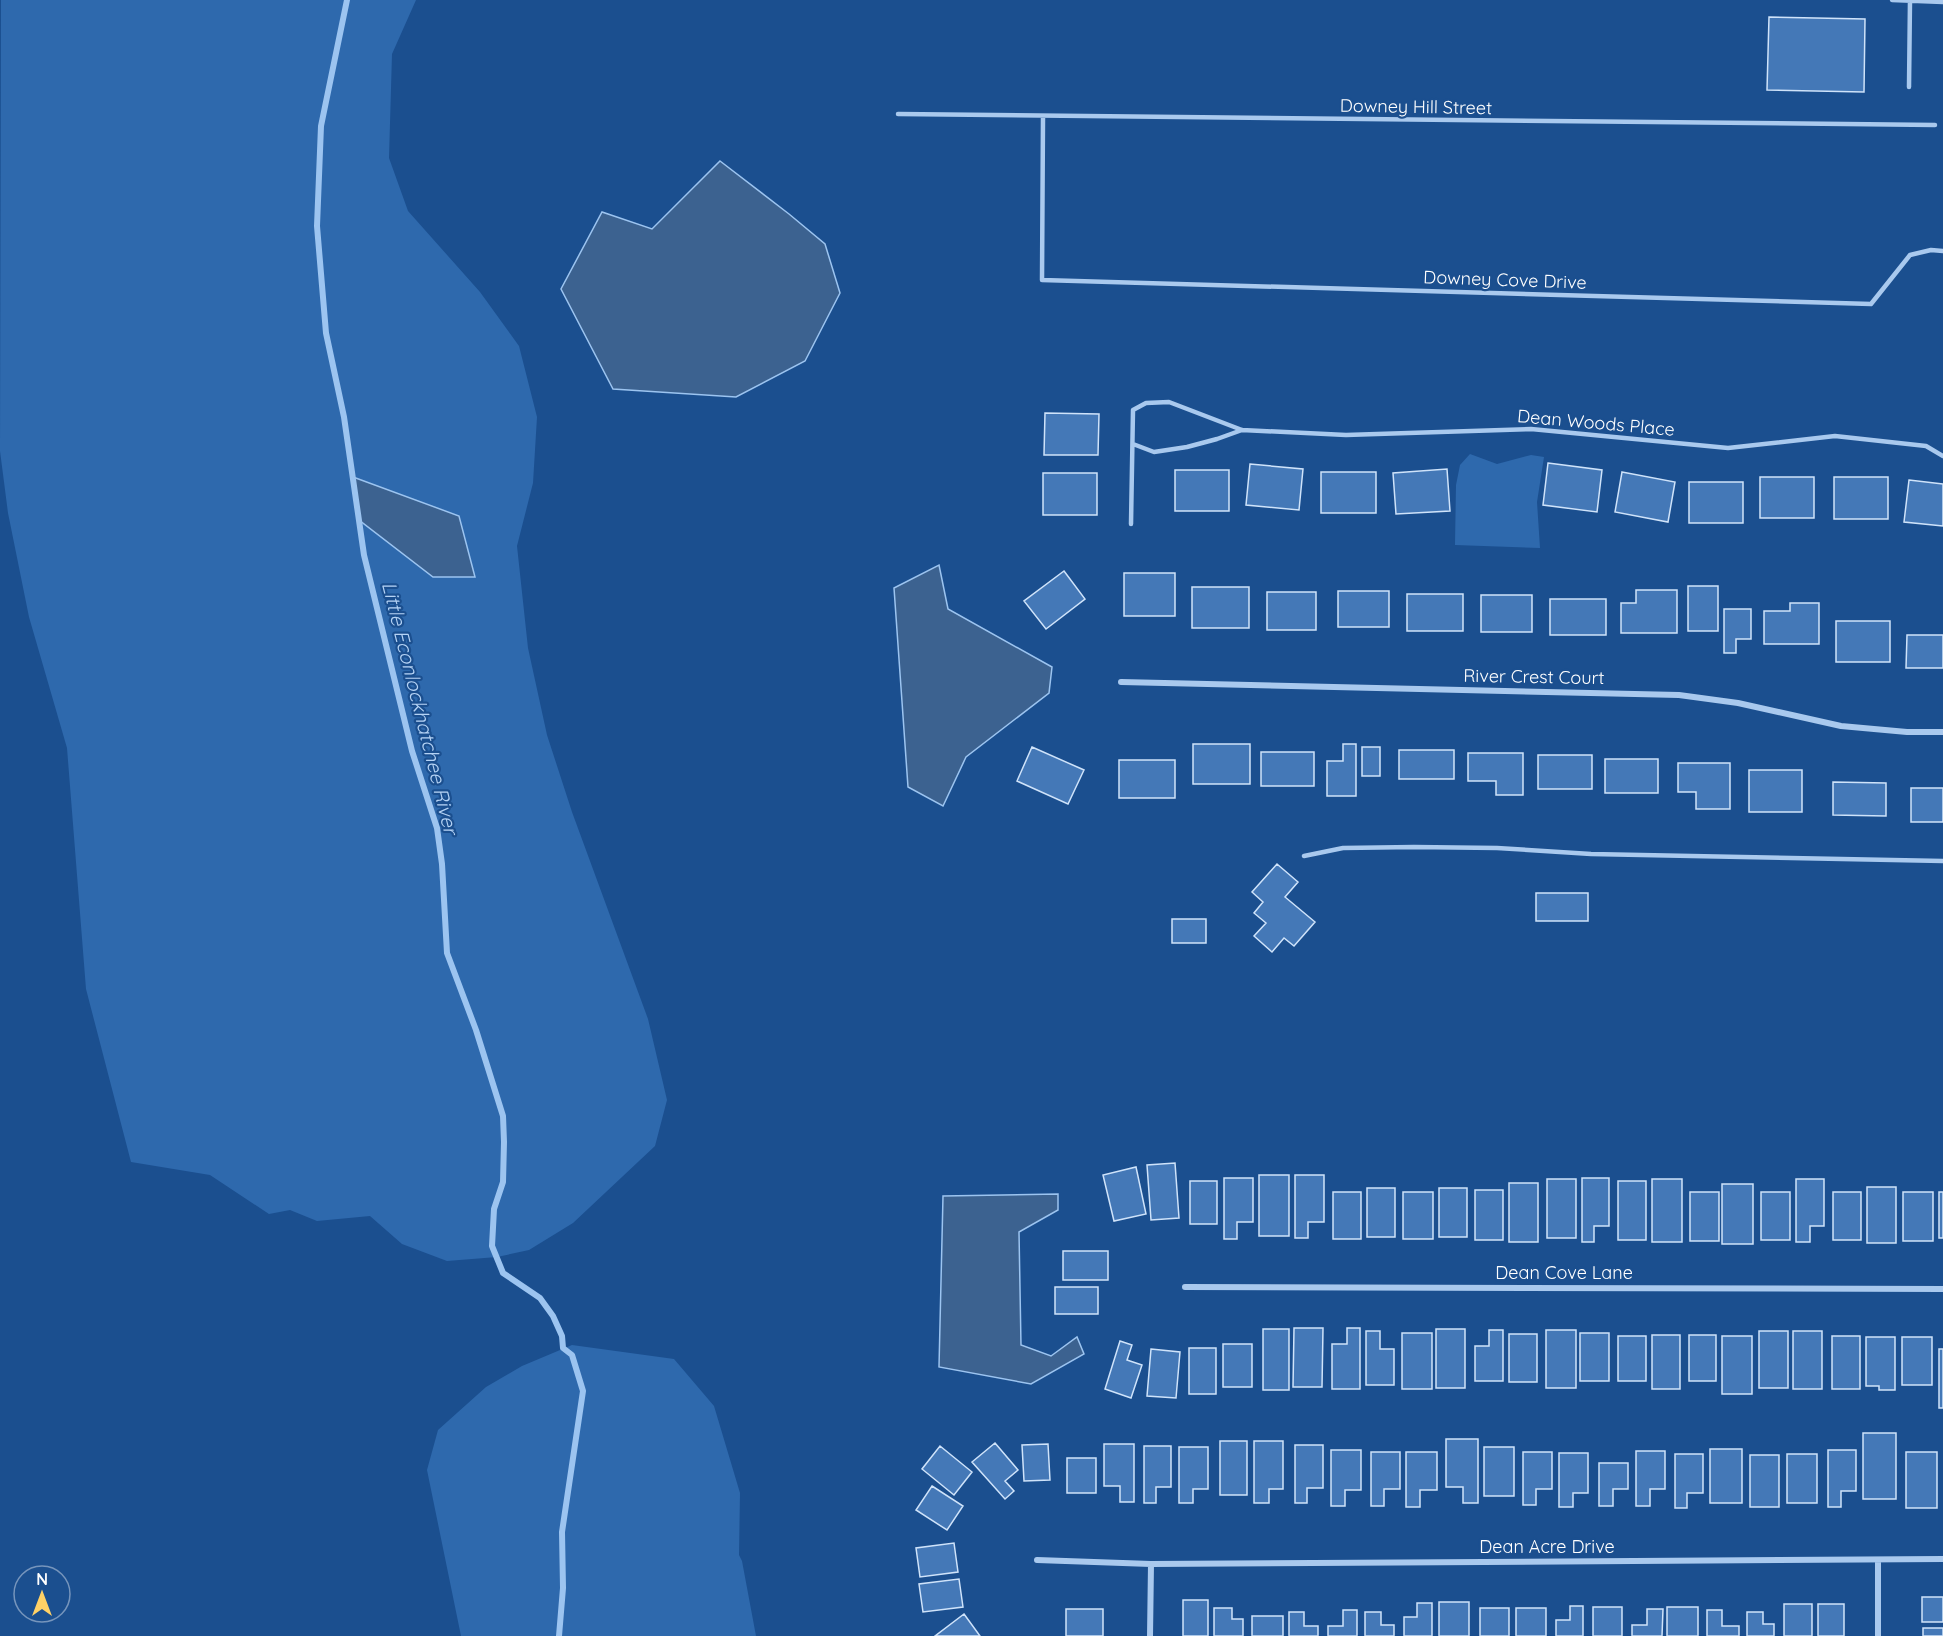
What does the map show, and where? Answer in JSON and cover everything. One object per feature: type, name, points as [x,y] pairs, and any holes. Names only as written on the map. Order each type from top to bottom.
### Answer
[{"type":"street","name":"River Crest Court","points":[[1121,682],[1678,695],[1738,703],[1841,726],[1907,732],[1943,732]]},
{"type":"street","name":"Dean Cove Lane","points":[[1185,1287],[1943,1289]]},
{"type":"street","name":"Dean Acre Drive","points":[[1037,1560],[1151,1564],[1943,1559]]},
{"type":"street","points":[[1878,1560],[1878,1636]]},
{"type":"street","points":[[1150,1636],[1151,1564]]},
{"type":"lane","points":[[1892,0],[1943,2]]},
{"type":"lane","points":[[1908,87],[1910,0]]},
{"type":"lane","name":"Downey Hill Street","points":[[898,114],[1935,125]]},
{"type":"lane","name":"Downey Cove Drive","points":[[1043,117],[1042,280],[1871,304],[1910,255],[1943,250]]},
{"type":"lane","points":[[1131,524],[1133,411],[1146,403],[1169,402],[1242,430]]},
{"type":"lane","name":"Dean Woods Place","points":[[1242,430],[1346,435],[1532,429],[1728,448],[1835,436],[1926,446],[1943,456]]},
{"type":"lane","points":[[1133,444],[1154,452],[1186,447],[1242,430]]},
{"type":"lane","points":[[1304,856],[1342,848],[1426,847],[1497,848],[1591,854],[1943,861]]},
{"type":"shaded area","points":[[1,0],[416,0],[392,54],[389,158],[408,211],[480,292],[519,346],[537,417],[533,483],[517,546],[528,648],[547,735],[572,812],[648,1019],[667,1100],[655,1146],[573,1223],[529,1250],[497,1257],[447,1261],[402,1244],[370,1216],[317,1221],[290,1210],[269,1214],[210,1175],[131,1162],[86,989],[67,748],[29,617],[8,513],[0,451]]},
{"type":"shaded area","points":[[720,161],[825,244],[840,293],[805,361],[736,397],[613,389],[561,289],[602,212],[652,229]]},
{"type":"shaded area","points":[[1470,454],[1497,464],[1531,455],[1544,457],[1537,502],[1540,548],[1455,545],[1456,485],[1460,465]]},
{"type":"shaded area","points":[[353,477],[459,516],[475,577],[433,577],[359,520]]},
{"type":"shaded area","points":[[939,565],[948,609],[1052,667],[1049,693],[966,757],[943,806],[908,787],[894,588]]},
{"type":"shaded area","points":[[1058,1194],[1058,1210],[1019,1232],[1021,1345],[1051,1356],[1077,1337],[1084,1354],[1031,1384],[939,1367],[943,1196]]},
{"type":"shaded area","points":[[572,1345],[674,1359],[714,1406],[740,1493],[739,1555],[756,1636],[461,1636],[427,1470],[438,1430],[486,1387],[522,1366]]},
{"type":"building","points":[[1769,17],[1865,19],[1864,92],[1767,90]]},
{"type":"building","points":[[1045,413],[1099,414],[1098,455],[1044,455]]},
{"type":"building","points":[[1548,463],[1602,470],[1597,512],[1543,505]]},
{"type":"building","points":[[1250,464],[1303,469],[1299,510],[1246,505]]},
{"type":"building","points":[[1447,469],[1450,511],[1396,514],[1393,473]]},
{"type":"building","points":[[1175,470],[1229,470],[1229,511],[1175,511]]},
{"type":"building","points":[[1321,472],[1376,472],[1376,513],[1321,513]]},
{"type":"building","points":[[1622,472],[1675,482],[1668,522],[1615,512]]},
{"type":"building","points":[[1043,473],[1097,473],[1097,515],[1043,515]]},
{"type":"building","points":[[1760,477],[1814,477],[1814,518],[1760,518]]},
{"type":"building","points":[[1834,477],[1888,477],[1888,519],[1834,519]]},
{"type":"building","points":[[1909,480],[1943,484],[1943,526],[1904,522]]},
{"type":"building","points":[[1689,482],[1743,482],[1743,523],[1689,523]]},
{"type":"building","points":[[1064,571],[1085,599],[1046,629],[1024,601]]},
{"type":"building","points":[[1124,573],[1175,573],[1175,616],[1124,616]]},
{"type":"building","points":[[1688,586],[1718,586],[1718,631],[1688,631]]},
{"type":"building","points":[[1192,587],[1249,587],[1249,628],[1192,628]]},
{"type":"building","points":[[1636,590],[1677,590],[1677,633],[1621,633],[1621,603],[1636,603]]},
{"type":"building","points":[[1338,591],[1389,591],[1389,627],[1338,627]]},
{"type":"building","points":[[1267,592],[1316,592],[1316,630],[1267,630]]},
{"type":"building","points":[[1407,594],[1463,594],[1463,631],[1407,631]]},
{"type":"building","points":[[1481,595],[1532,595],[1532,632],[1481,632]]},
{"type":"building","points":[[1550,599],[1606,599],[1606,635],[1550,635]]},
{"type":"building","points":[[1790,603],[1819,603],[1819,644],[1764,644],[1764,611],[1790,611]]},
{"type":"building","points":[[1724,609],[1751,609],[1751,639],[1736,639],[1736,653],[1724,653]]},
{"type":"building","points":[[1836,621],[1890,621],[1890,662],[1836,662]]},
{"type":"building","points":[[1907,635],[1943,635],[1943,668],[1906,668]]},
{"type":"building","points":[[1193,744],[1250,744],[1250,784],[1193,784]]},
{"type":"building","points":[[1343,744],[1356,744],[1356,796],[1327,796],[1327,761],[1343,761]]},
{"type":"building","points":[[1032,747],[1084,770],[1068,804],[1017,781]]},
{"type":"building","points":[[1362,747],[1380,747],[1380,776],[1362,776]]},
{"type":"building","points":[[1399,750],[1454,750],[1454,779],[1399,779]]},
{"type":"building","points":[[1261,752],[1314,752],[1314,786],[1261,786]]},
{"type":"building","points":[[1468,753],[1523,753],[1523,795],[1496,795],[1496,781],[1468,781]]},
{"type":"building","points":[[1538,755],[1592,755],[1592,789],[1538,789]]},
{"type":"building","points":[[1605,759],[1658,759],[1658,793],[1605,793]]},
{"type":"building","points":[[1119,760],[1175,760],[1175,798],[1119,798]]},
{"type":"building","points":[[1678,763],[1730,763],[1730,809],[1696,809],[1696,792],[1678,792]]},
{"type":"building","points":[[1749,770],[1802,770],[1802,812],[1749,812]]},
{"type":"building","points":[[1833,782],[1886,783],[1886,816],[1833,815]]},
{"type":"building","points":[[1911,788],[1943,788],[1943,822],[1911,822]]},
{"type":"building","points":[[1277,864],[1298,882],[1285,897],[1315,922],[1294,946],[1284,938],[1272,952],[1254,936],[1266,923],[1254,913],[1263,902],[1252,892]]},
{"type":"building","points":[[1536,893],[1588,893],[1588,921],[1536,921]]},
{"type":"building","points":[[1172,919],[1206,919],[1206,943],[1172,943]]},
{"type":"building","points":[[1175,1163],[1179,1218],[1151,1220],[1147,1165]]},
{"type":"building","points":[[1136,1167],[1146,1214],[1114,1221],[1103,1175]]},
{"type":"building","points":[[1259,1175],[1289,1175],[1289,1236],[1259,1236]]},
{"type":"building","points":[[1295,1175],[1324,1175],[1324,1222],[1308,1222],[1308,1238],[1295,1238]]},
{"type":"building","points":[[1224,1178],[1253,1178],[1253,1222],[1237,1222],[1237,1239],[1224,1239]]},
{"type":"building","points":[[1582,1178],[1609,1178],[1609,1226],[1594,1226],[1594,1242],[1582,1242]]},
{"type":"building","points":[[1547,1179],[1576,1179],[1576,1238],[1547,1238]]},
{"type":"building","points":[[1652,1179],[1682,1179],[1682,1242],[1652,1242]]},
{"type":"building","points":[[1796,1179],[1824,1179],[1824,1226],[1810,1226],[1810,1242],[1796,1242]]},
{"type":"building","points":[[1190,1181],[1217,1181],[1217,1224],[1190,1224]]},
{"type":"building","points":[[1618,1181],[1646,1181],[1646,1240],[1618,1240]]},
{"type":"building","points":[[1509,1183],[1538,1183],[1538,1242],[1509,1242]]},
{"type":"building","points":[[1722,1184],[1753,1184],[1753,1244],[1722,1244]]},
{"type":"building","points":[[1867,1187],[1896,1187],[1896,1243],[1867,1243]]},
{"type":"building","points":[[1367,1188],[1395,1188],[1395,1237],[1367,1237]]},
{"type":"building","points":[[1439,1188],[1467,1188],[1467,1237],[1439,1237]]},
{"type":"building","points":[[1475,1190],[1503,1190],[1503,1240],[1475,1240]]},
{"type":"building","points":[[1333,1192],[1361,1192],[1361,1239],[1333,1239]]},
{"type":"building","points":[[1403,1192],[1433,1192],[1433,1239],[1403,1239]]},
{"type":"building","points":[[1690,1192],[1719,1192],[1719,1241],[1690,1241]]},
{"type":"building","points":[[1761,1192],[1790,1192],[1790,1240],[1761,1240]]},
{"type":"building","points":[[1833,1192],[1861,1192],[1861,1240],[1833,1240]]},
{"type":"building","points":[[1903,1192],[1933,1192],[1933,1241],[1903,1241]]},
{"type":"building","points":[[1939,1192],[1943,1192],[1943,1238],[1939,1238]]},
{"type":"building","points":[[1063,1251],[1108,1251],[1108,1280],[1063,1280]]},
{"type":"building","points":[[1055,1287],[1098,1287],[1098,1314],[1055,1314]]},
{"type":"building","points":[[1294,1328],[1323,1328],[1322,1387],[1293,1387]]},
{"type":"building","points":[[1347,1328],[1360,1328],[1360,1389],[1332,1389],[1332,1344],[1347,1344]]},
{"type":"building","points":[[1263,1329],[1289,1329],[1289,1390],[1263,1390]]},
{"type":"building","points":[[1436,1329],[1465,1329],[1465,1388],[1436,1388]]},
{"type":"building","points":[[1489,1330],[1503,1330],[1503,1381],[1475,1381],[1475,1346],[1489,1346]]},
{"type":"building","points":[[1546,1330],[1576,1330],[1576,1388],[1546,1388]]},
{"type":"building","points":[[1366,1331],[1380,1331],[1380,1349],[1394,1349],[1394,1385],[1366,1385]]},
{"type":"building","points":[[1759,1331],[1788,1331],[1788,1388],[1759,1388]]},
{"type":"building","points":[[1793,1331],[1822,1331],[1822,1389],[1793,1389]]},
{"type":"building","points":[[1402,1333],[1432,1333],[1432,1389],[1402,1389]]},
{"type":"building","points":[[1580,1333],[1609,1333],[1609,1381],[1580,1381]]},
{"type":"building","points":[[1509,1334],[1537,1334],[1537,1382],[1509,1382]]},
{"type":"building","points":[[1652,1335],[1680,1335],[1680,1389],[1652,1389]]},
{"type":"building","points":[[1689,1335],[1716,1335],[1716,1381],[1689,1381]]},
{"type":"building","points":[[1618,1336],[1646,1336],[1646,1381],[1618,1381]]},
{"type":"building","points":[[1722,1336],[1752,1336],[1752,1394],[1722,1394]]},
{"type":"building","points":[[1832,1336],[1860,1336],[1860,1389],[1832,1389]]},
{"type":"building","points":[[1866,1337],[1895,1337],[1895,1390],[1879,1390],[1879,1386],[1866,1386]]},
{"type":"building","points":[[1902,1337],[1932,1337],[1932,1385],[1902,1385]]},
{"type":"building","points":[[1120,1341],[1132,1345],[1127,1360],[1142,1365],[1131,1398],[1105,1389]]},
{"type":"building","points":[[1223,1344],[1252,1344],[1252,1387],[1223,1387]]},
{"type":"building","points":[[1189,1348],[1216,1348],[1216,1394],[1189,1394]]},
{"type":"building","points":[[1151,1349],[1180,1352],[1176,1398],[1147,1396]]},
{"type":"building","points":[[1939,1349],[1943,1349],[1943,1408],[1939,1408]]},
{"type":"building","points":[[1863,1433],[1896,1433],[1896,1499],[1863,1499]]},
{"type":"building","points":[[1446,1439],[1478,1439],[1478,1503],[1463,1503],[1463,1487],[1446,1487]]},
{"type":"building","points":[[1220,1441],[1247,1441],[1247,1495],[1220,1495]]},
{"type":"building","points":[[1254,1441],[1283,1441],[1283,1489],[1269,1489],[1269,1503],[1254,1503]]},
{"type":"building","points":[[995,1443],[1018,1470],[1005,1481],[1014,1491],[1005,1499],[972,1462]]},
{"type":"building","points":[[1048,1444],[1050,1480],[1024,1481],[1022,1445]]},
{"type":"building","points":[[1104,1444],[1134,1444],[1134,1502],[1120,1502],[1120,1486],[1104,1486]]},
{"type":"building","points":[[1295,1445],[1323,1445],[1323,1488],[1307,1488],[1307,1503],[1295,1503]]},
{"type":"building","points":[[940,1446],[972,1472],[954,1495],[922,1469]]},
{"type":"building","points":[[1144,1446],[1171,1446],[1171,1487],[1156,1487],[1156,1503],[1144,1503]]},
{"type":"building","points":[[1179,1447],[1208,1447],[1208,1489],[1193,1489],[1193,1503],[1179,1503]]},
{"type":"building","points":[[1484,1447],[1514,1447],[1514,1496],[1484,1496]]},
{"type":"building","points":[[1710,1449],[1742,1449],[1742,1503],[1710,1503]]},
{"type":"building","points":[[1331,1450],[1361,1450],[1361,1490],[1345,1490],[1345,1506],[1331,1506]]},
{"type":"building","points":[[1828,1450],[1856,1450],[1856,1491],[1841,1491],[1841,1507],[1828,1507]]},
{"type":"building","points":[[1636,1451],[1665,1451],[1665,1489],[1650,1489],[1650,1506],[1636,1506]]},
{"type":"building","points":[[1371,1452],[1400,1452],[1400,1489],[1384,1489],[1384,1506],[1371,1506]]},
{"type":"building","points":[[1406,1452],[1437,1452],[1437,1490],[1420,1490],[1420,1507],[1406,1507]]},
{"type":"building","points":[[1523,1452],[1552,1452],[1552,1489],[1536,1489],[1536,1505],[1523,1505]]},
{"type":"building","points":[[1906,1452],[1937,1452],[1937,1508],[1906,1508]]},
{"type":"building","points":[[1559,1453],[1588,1453],[1588,1493],[1573,1493],[1573,1507],[1559,1507]]},
{"type":"building","points":[[1675,1454],[1703,1454],[1703,1493],[1687,1493],[1687,1508],[1675,1508]]},
{"type":"building","points":[[1787,1454],[1817,1454],[1817,1503],[1787,1503]]},
{"type":"building","points":[[1750,1455],[1779,1455],[1779,1507],[1750,1507]]},
{"type":"building","points":[[1067,1458],[1096,1458],[1096,1493],[1067,1493]]},
{"type":"building","points":[[1599,1463],[1628,1463],[1628,1489],[1613,1489],[1613,1506],[1599,1506]]},
{"type":"building","points":[[932,1486],[963,1506],[947,1530],[916,1510]]},
{"type":"building","points":[[954,1543],[958,1572],[920,1577],[916,1548]]},
{"type":"building","points":[[959,1579],[963,1607],[923,1612],[919,1584]]},
{"type":"building","points":[[1922,1597],[1943,1597],[1943,1622],[1922,1622]]},
{"type":"building","points":[[1183,1600],[1208,1600],[1208,1636],[1183,1636]]},
{"type":"building","points":[[1439,1602],[1469,1602],[1469,1636],[1439,1636]]},
{"type":"building","points":[[1417,1603],[1432,1603],[1432,1636],[1404,1636],[1404,1617],[1417,1617]]},
{"type":"building","points":[[1784,1604],[1812,1604],[1812,1636],[1784,1636]]},
{"type":"building","points":[[1818,1604],[1844,1604],[1844,1636],[1818,1636]]},
{"type":"building","points":[[1570,1606],[1583,1606],[1583,1636],[1556,1636],[1556,1620],[1570,1620]]},
{"type":"building","points":[[1593,1607],[1622,1607],[1622,1636],[1593,1636]]},
{"type":"building","points":[[1667,1607],[1698,1607],[1698,1636],[1667,1636]]},
{"type":"building","points":[[1214,1608],[1232,1608],[1232,1619],[1243,1619],[1243,1636],[1214,1636]]},
{"type":"building","points":[[1480,1608],[1509,1608],[1509,1636],[1480,1636]]},
{"type":"building","points":[[1516,1608],[1546,1608],[1546,1636],[1516,1636]]},
{"type":"building","points":[[1066,1609],[1103,1609],[1103,1636],[1066,1636]]},
{"type":"building","points":[[1647,1609],[1663,1609],[1662,1636],[1632,1636],[1632,1625],[1647,1625]]},
{"type":"building","points":[[1343,1610],[1357,1610],[1357,1636],[1328,1636],[1328,1626],[1343,1626]]},
{"type":"building","points":[[1707,1610],[1722,1610],[1722,1626],[1739,1626],[1739,1636],[1707,1636]]},
{"type":"building","points":[[1289,1612],[1304,1612],[1304,1626],[1318,1626],[1318,1636],[1289,1636]]},
{"type":"building","points":[[1365,1612],[1381,1612],[1381,1625],[1394,1625],[1394,1636],[1365,1636]]},
{"type":"building","points":[[1747,1612],[1763,1612],[1763,1624],[1774,1624],[1774,1636],[1747,1636]]},
{"type":"building","points":[[964,1614],[980,1636],[935,1636]]},
{"type":"building","points":[[1252,1616],[1283,1616],[1283,1636],[1252,1636]]},
{"type":"building","points":[[1923,1628],[1943,1628],[1943,1636],[1923,1636]]},
{"type":"waterway","name":"Little Econlockhatchee River","points":[[347,0],[321,126],[317,226],[326,333],[344,417],[364,555],[412,751],[437,828],[442,864],[447,953],[476,1030],[503,1116],[503,1182],[494,1209],[492,1246],[503,1273],[540,1298],[553,1316],[562,1336],[563,1348],[572,1355],[583,1391],[562,1532],[563,1588],[559,1636]]}]
